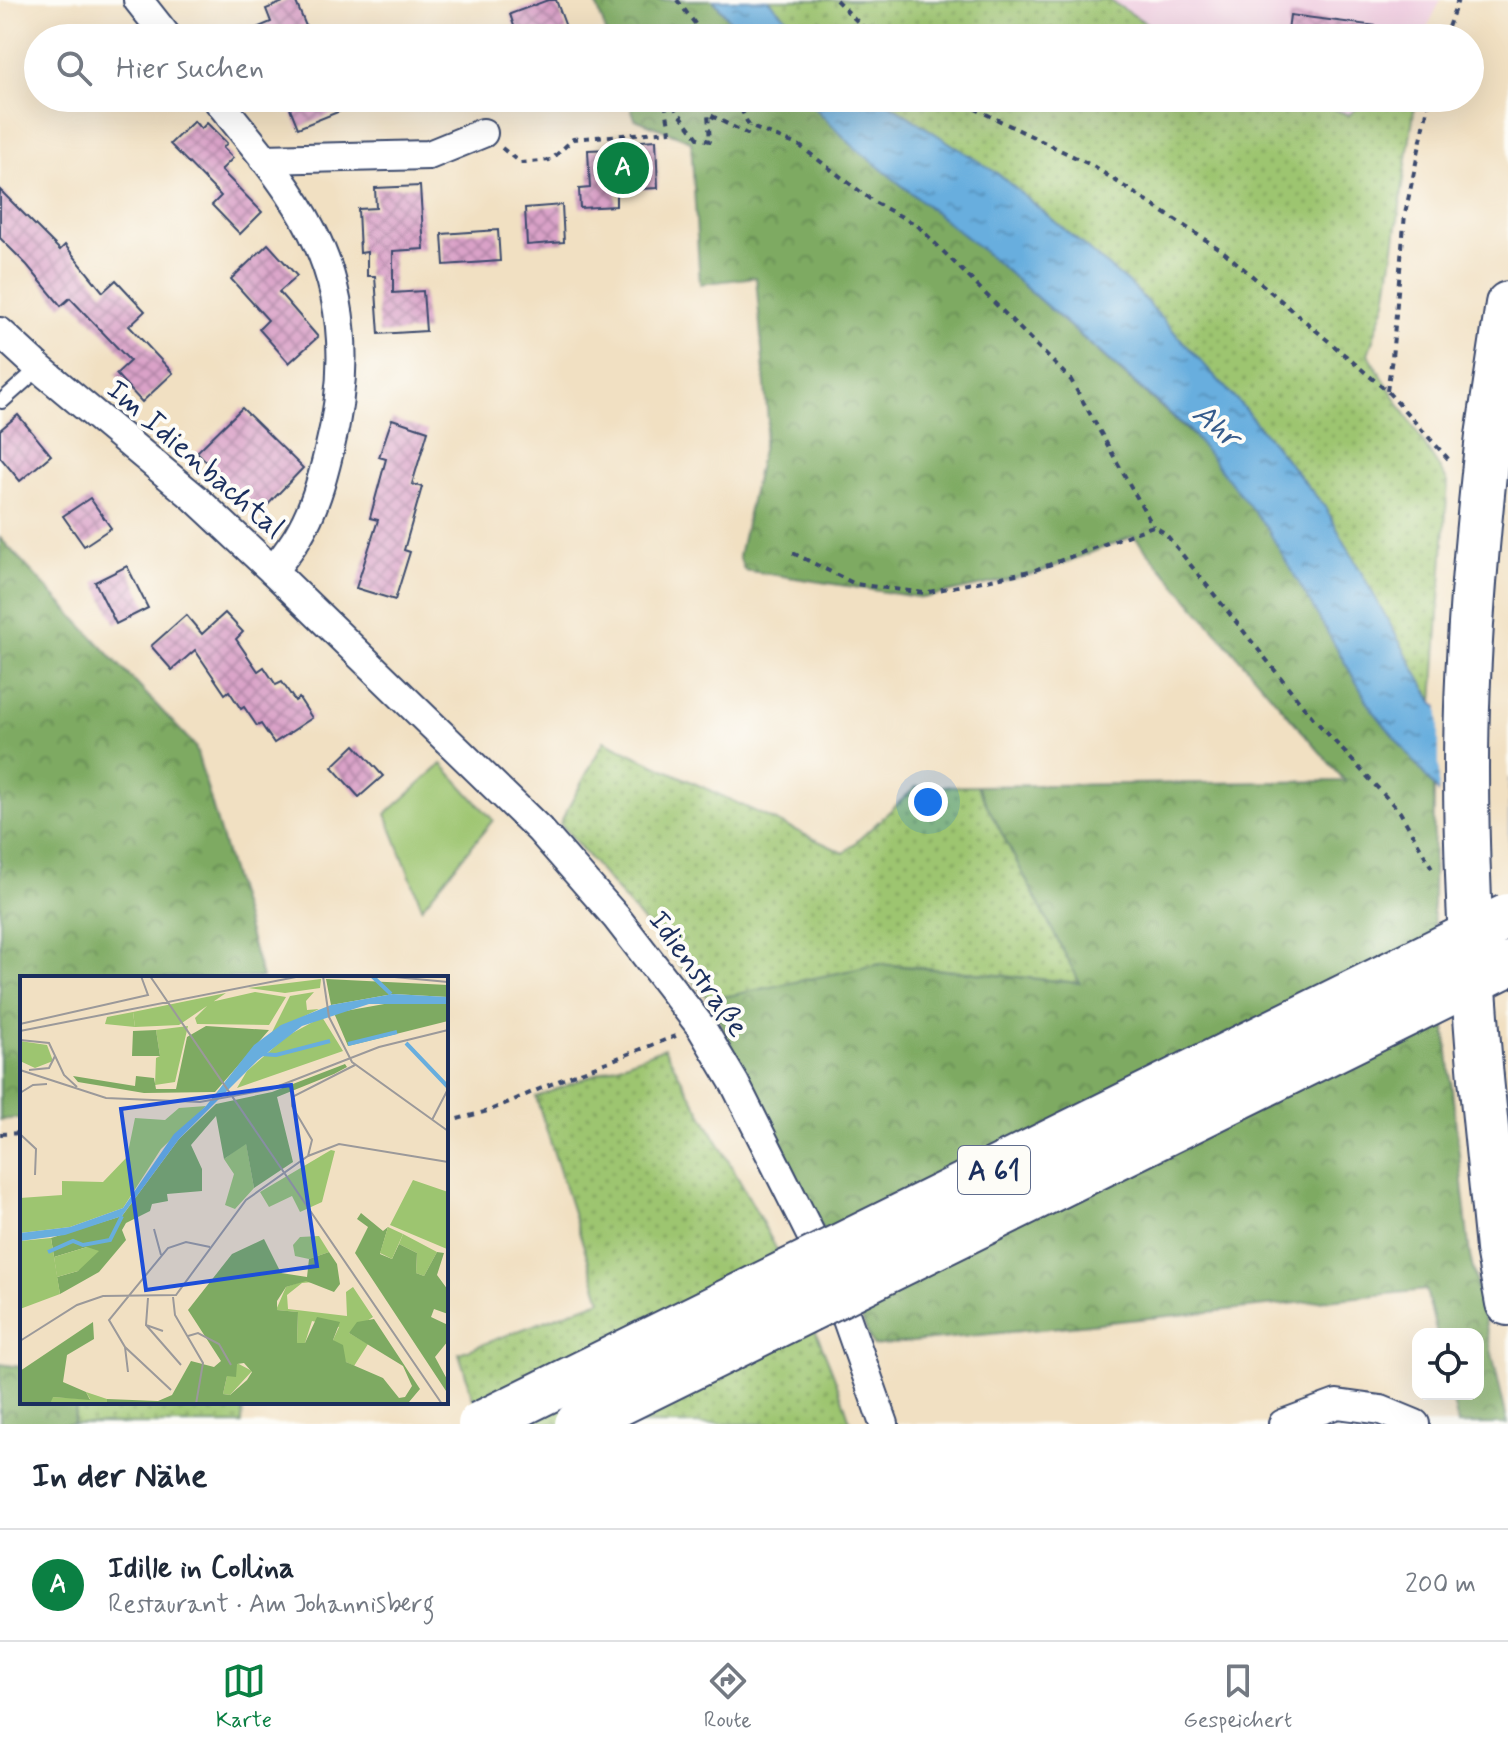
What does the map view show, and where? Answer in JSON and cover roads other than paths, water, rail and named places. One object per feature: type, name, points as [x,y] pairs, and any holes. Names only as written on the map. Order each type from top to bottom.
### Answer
[{"type":"highway","points":[[1508,304],[1488,436],[1476,550],[1466,769],[1468,881],[1481,1078],[1498,1249],[1508,1303]]},
{"type":"highway","name":"A 61","points":[[480,1424],[1508,916]]},
{"type":"highway","name":"A 61","points":[[577,1424],[1508,964]]},
{"type":"street","points":[[138,0],[157,24]]},
{"type":"street","points":[[227,112],[264,159],[312,230],[333,282],[343,348],[336,422],[320,489],[298,537],[273,571]]},
{"type":"street","points":[[264,159],[429,155],[483,133]]},
{"type":"street","name":"Im Idienbachtal","points":[[0,332],[195,498],[345,640]]},
{"type":"street","name":"Idienstraße","points":[[345,640],[540,830],[616,917],[701,1027],[735,1084],[832,1277],[884,1424]]},
{"type":"street","points":[[1283,1424],[1337,1404],[1381,1410],[1415,1424]]},
{"type":"lane","points":[[2,401],[39,368]]},
{"type":"water","points":[[714,0],[768,0],[793,24],[733,24]]},
{"type":"water","name":"Ahr","points":[[819,112],[902,112],[998,174],[1134,288],[1242,406],[1325,507],[1433,702],[1508,779],[1508,879],[1372,709],[1267,528],[1189,430],[993,259],[852,145]]},
{"type":"place","name":"Idille in Collina","points":[[623,168]]}]
